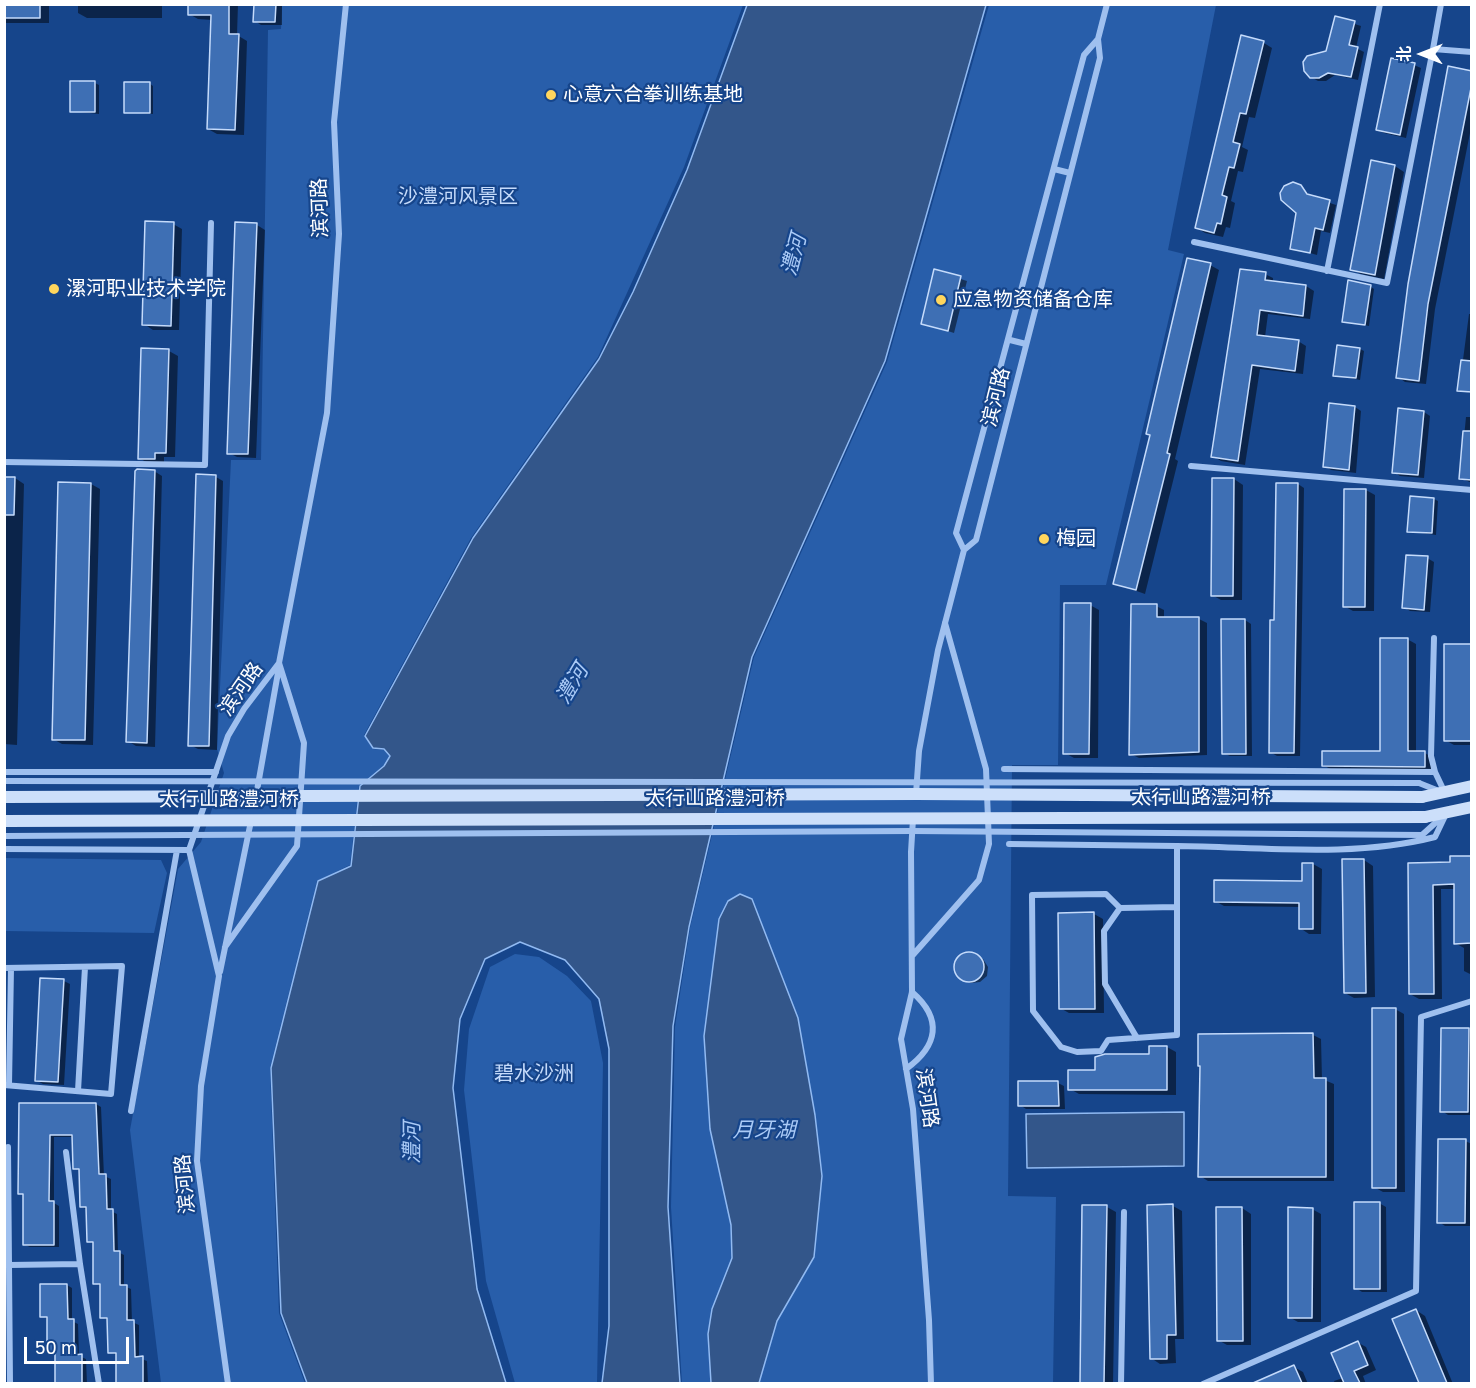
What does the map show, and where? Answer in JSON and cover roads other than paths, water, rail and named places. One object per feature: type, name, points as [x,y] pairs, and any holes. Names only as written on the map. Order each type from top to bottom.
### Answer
[{"type":"main road","name":"太行山路澧河桥","points":[[4,797],[916,788],[1422,797],[1445,794],[1472,786]]},
{"type":"main road","points":[[1445,794],[1446,814]]},
{"type":"main road","name":"太行山路澧河桥","points":[[4,821],[252,819],[913,825],[1425,818],[1472,807]]},
{"type":"street","name":"滨河路","points":[[228,1383],[196,1161],[201,1086],[219,976],[189,850],[228,736],[244,709],[279,663],[327,413],[339,234],[334,122],[346,4]]},
{"type":"street","name":"滨河路","points":[[916,788],[920,751],[945,621],[964,550],[976,540],[1100,58],[1098,39],[1107,4]]},
{"type":"street","points":[[1327,271],[1380,4]]},
{"type":"street","points":[[1194,242],[1387,283],[1441,4]]},
{"type":"street","points":[[964,550],[957,534],[1084,55],[1098,39]]},
{"type":"street","points":[[1433,49],[1472,52]]},
{"type":"street","points":[[1054,169],[1070,173]]},
{"type":"street","points":[[4,462],[205,465],[211,223]]},
{"type":"street","points":[[1010,340],[1026,344]]},
{"type":"street","points":[[1191,466],[1472,490]]},
{"type":"street","points":[[912,956],[979,880],[988,844],[986,769],[945,621]]},
{"type":"street","points":[[1434,638],[1431,756],[1434,772],[1445,794]]},
{"type":"street","points":[[256,796],[279,663]]},
{"type":"street","points":[[225,947],[297,846],[304,743],[279,663]]},
{"type":"street","points":[[1004,769],[1434,772]]},
{"type":"street","points":[[4,772],[216,772]]},
{"type":"street","name":"太行山路澧河桥","points":[[4,781],[259,780],[916,788],[1419,783],[1445,794]]},
{"type":"street","points":[[1009,844],[1334,848],[1402,845],[1435,837],[1446,814]]},
{"type":"street","name":"太行山路澧河桥","points":[[4,836],[913,825],[1422,834],[1446,814]]},
{"type":"street","points":[[219,976],[252,819]]},
{"type":"street","name":"滨河路","points":[[913,825],[912,992],[901,1039],[913,1109],[929,1320],[931,1383]]},
{"type":"street","points":[[1177,907],[1120,908],[1106,894],[1032,895],[1033,1011],[1061,1047],[1077,1052],[1101,1051],[1108,1040],[1177,1035],[1178,846]]},
{"type":"street","points":[[4,849],[189,850]]},
{"type":"street","points":[[131,1111],[177,850]]},
{"type":"street","points":[[1120,908],[1104,931],[1105,984],[1137,1038]]},
{"type":"street","points":[[122,966],[111,1094],[7,1085],[8,968],[85,967],[122,966]]},
{"type":"street","points":[[78,1091],[85,967]]},
{"type":"street","points":[[906,1069],[923,1057],[933,1039],[927,1005],[912,992]]},
{"type":"street","points":[[1203,1383],[1416,1291],[1421,1017],[1472,1001]]},
{"type":"street","points":[[8,1147],[10,1383]]},
{"type":"street","points":[[66,1152],[80,1264],[99,1383]]},
{"type":"street","points":[[1121,1383],[1124,1212]]},
{"type":"street","points":[[9,1265],[80,1264]]},
{"type":"water","name":"澧河","points":[[747,5],[986,5],[885,361],[752,657],[689,927],[673,1026],[668,1207],[680,1383],[602,1383],[609,1326],[609,1049],[599,999],[565,960],[520,942],[485,959],[460,1019],[453,1088],[477,1289],[506,1383],[307,1383],[281,1313],[271,1068],[318,881],[351,866],[360,786],[384,766],[390,756],[384,749],[373,748],[365,736],[473,538],[599,359],[633,292],[687,170]]},
{"type":"water","name":"月牙湖","points":[[740,894],[752,899],[798,1018],[815,1115],[822,1176],[814,1257],[777,1321],[759,1383],[711,1383],[708,1334],[712,1309],[732,1258],[731,1225],[710,1129],[704,1036],[719,919],[728,901]]},
{"type":"water","points":[[1184,1112],[1184,1166],[1027,1168],[1026,1114]]},
{"type":"place","name":"心意六合拳训练基地","points":[[551,95]]},
{"type":"place","name":"漯河职业技术学院","points":[[54,289]]},
{"type":"place","name":"应急物资储备仓库","points":[[941,300]]},
{"type":"place","name":"梅园","points":[[1044,539]]},
{"type":"park label","name":"沙澧河风景区","points":[[458,197]]},
{"type":"park label","name":"碧水沙洲","points":[[534,1074]]}]
